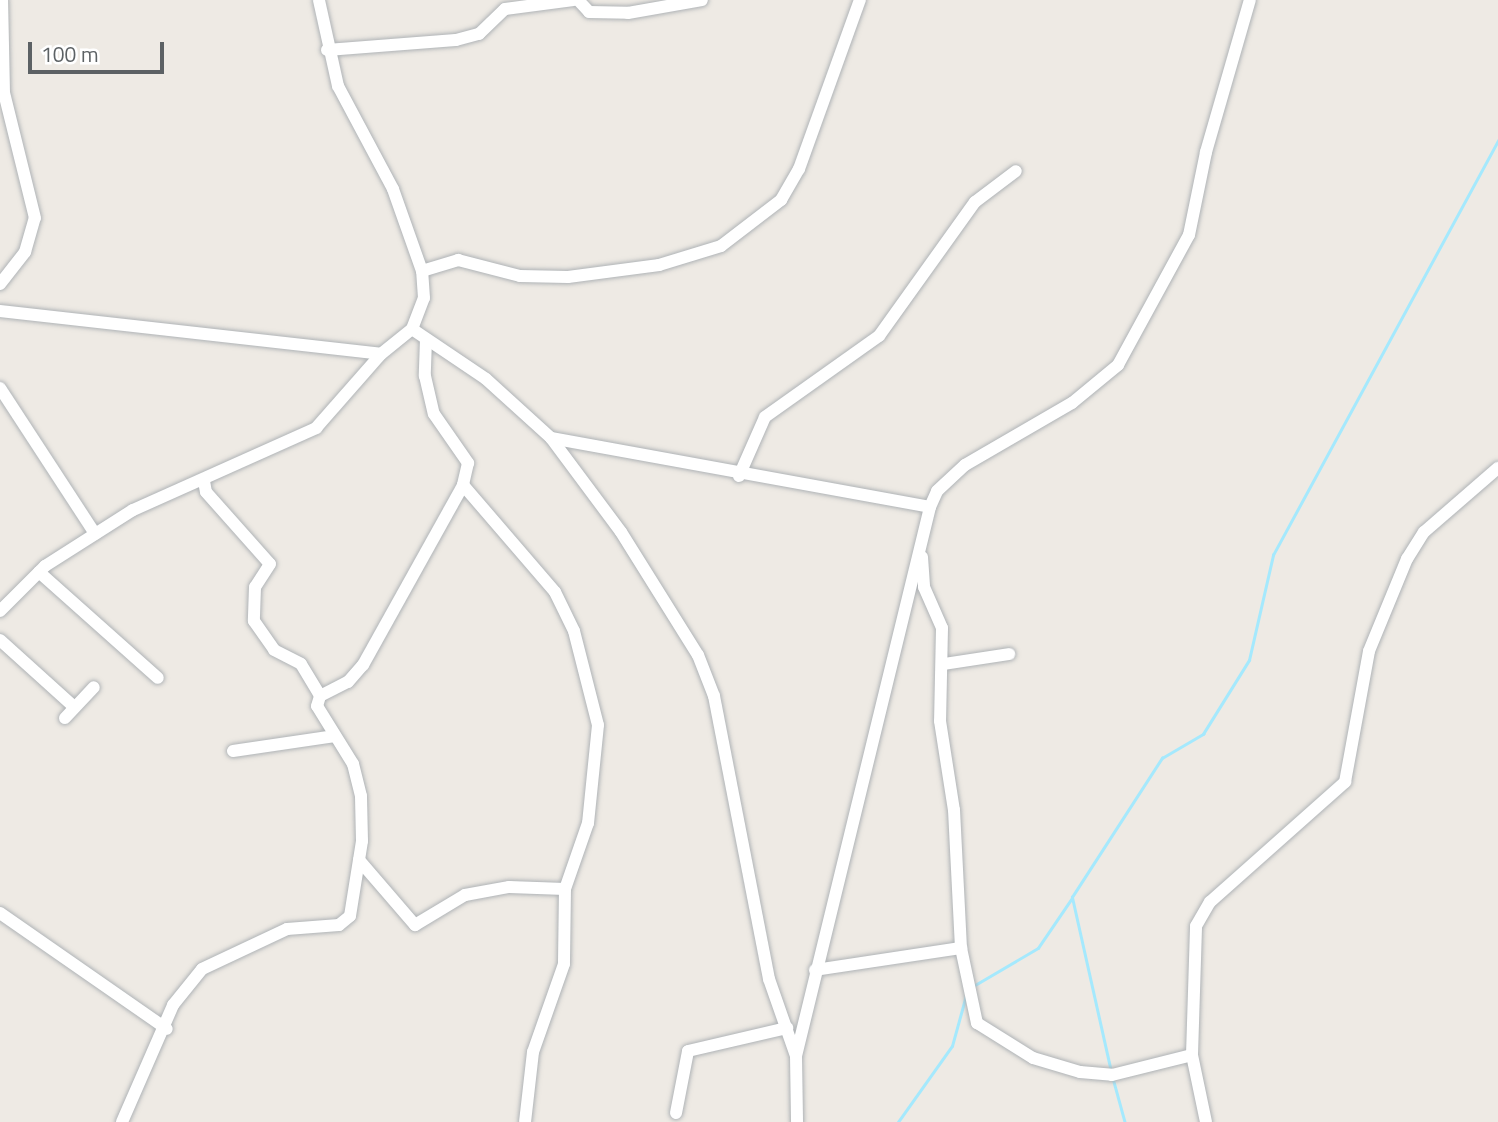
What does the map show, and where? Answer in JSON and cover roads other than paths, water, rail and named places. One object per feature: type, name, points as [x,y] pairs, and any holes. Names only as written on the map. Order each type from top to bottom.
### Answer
[{"type":"street","points":[[0,284],[25,252],[35,218],[4,93],[2,0]]},
{"type":"street","points":[[0,611],[39,572],[133,510],[204,481],[316,428],[381,354],[412,329],[424,298],[422,271],[393,189],[338,86],[327,50],[318,0]]},
{"type":"street","points":[[327,50],[456,40],[478,34],[505,9],[575,0],[589,12],[628,13],[702,0]]},
{"type":"street","points":[[422,271],[458,260],[520,276],[568,277],[659,265],[721,246],[782,200],[799,169],[860,0]]},
{"type":"street","points":[[797,1122],[796,1056],[929,512],[948,478],[992,444],[1072,403],[1118,365],[1189,235],[1206,152],[1250,0]]},
{"type":"street","points":[[739,476],[765,417],[878,337],[975,202],[1016,172]]},
{"type":"street","points":[[0,311],[381,354]]},
{"type":"street","points":[[412,329],[486,379],[551,438],[621,532],[698,655],[714,696],[769,979],[796,1056]]},
{"type":"street","points":[[320,696],[363,665],[463,485],[468,463],[434,414],[423,367],[426,340]]},
{"type":"street","points":[[0,388],[94,534]]},
{"type":"street","points":[[551,438],[929,512]]},
{"type":"street","points":[[1206,1122],[1192,1055],[1196,926],[1210,902],[1345,782],[1369,651],[1407,559],[1424,532],[1498,468]]},
{"type":"street","points":[[122,1122],[167,1029],[173,1004],[201,969],[287,929],[346,921],[359,860],[358,779],[335,736],[318,712],[320,696],[301,664],[274,650],[254,621],[256,587],[270,564],[206,492],[204,481]]},
{"type":"street","points":[[463,485],[555,592],[593,696],[598,763],[588,823],[565,889],[564,964],[533,1052],[525,1122]]},
{"type":"street","points":[[929,512],[924,587],[942,628],[944,664],[940,721],[954,810],[961,948],[976,1023],[1033,1058],[1112,1075],[1192,1055]]},
{"type":"street","points":[[39,572],[158,678]]},
{"type":"street","points":[[0,640],[72,705]]},
{"type":"street","points":[[944,664],[1009,654]]},
{"type":"street","points":[[65,718],[72,705],[94,687]]},
{"type":"street","points":[[233,751],[335,736]]},
{"type":"street","points":[[359,860],[415,925],[465,895],[509,887],[565,889]]},
{"type":"street","points":[[0,913],[167,1029]]},
{"type":"street","points":[[815,970],[961,948]]},
{"type":"street","points":[[676,1113],[688,1051],[786,1028]]},
{"type":"waterway","points":[[1111,1072],[1072,897],[1162,758],[1203,734],[1249,660],[1273,555],[1498,140]]},
{"type":"waterway","points":[[975,985],[1038,948],[1072,898]]},
{"type":"waterway","points":[[898,1122],[952,1046],[966,995]]},
{"type":"waterway","points":[[1113,1078],[1125,1122]]}]
